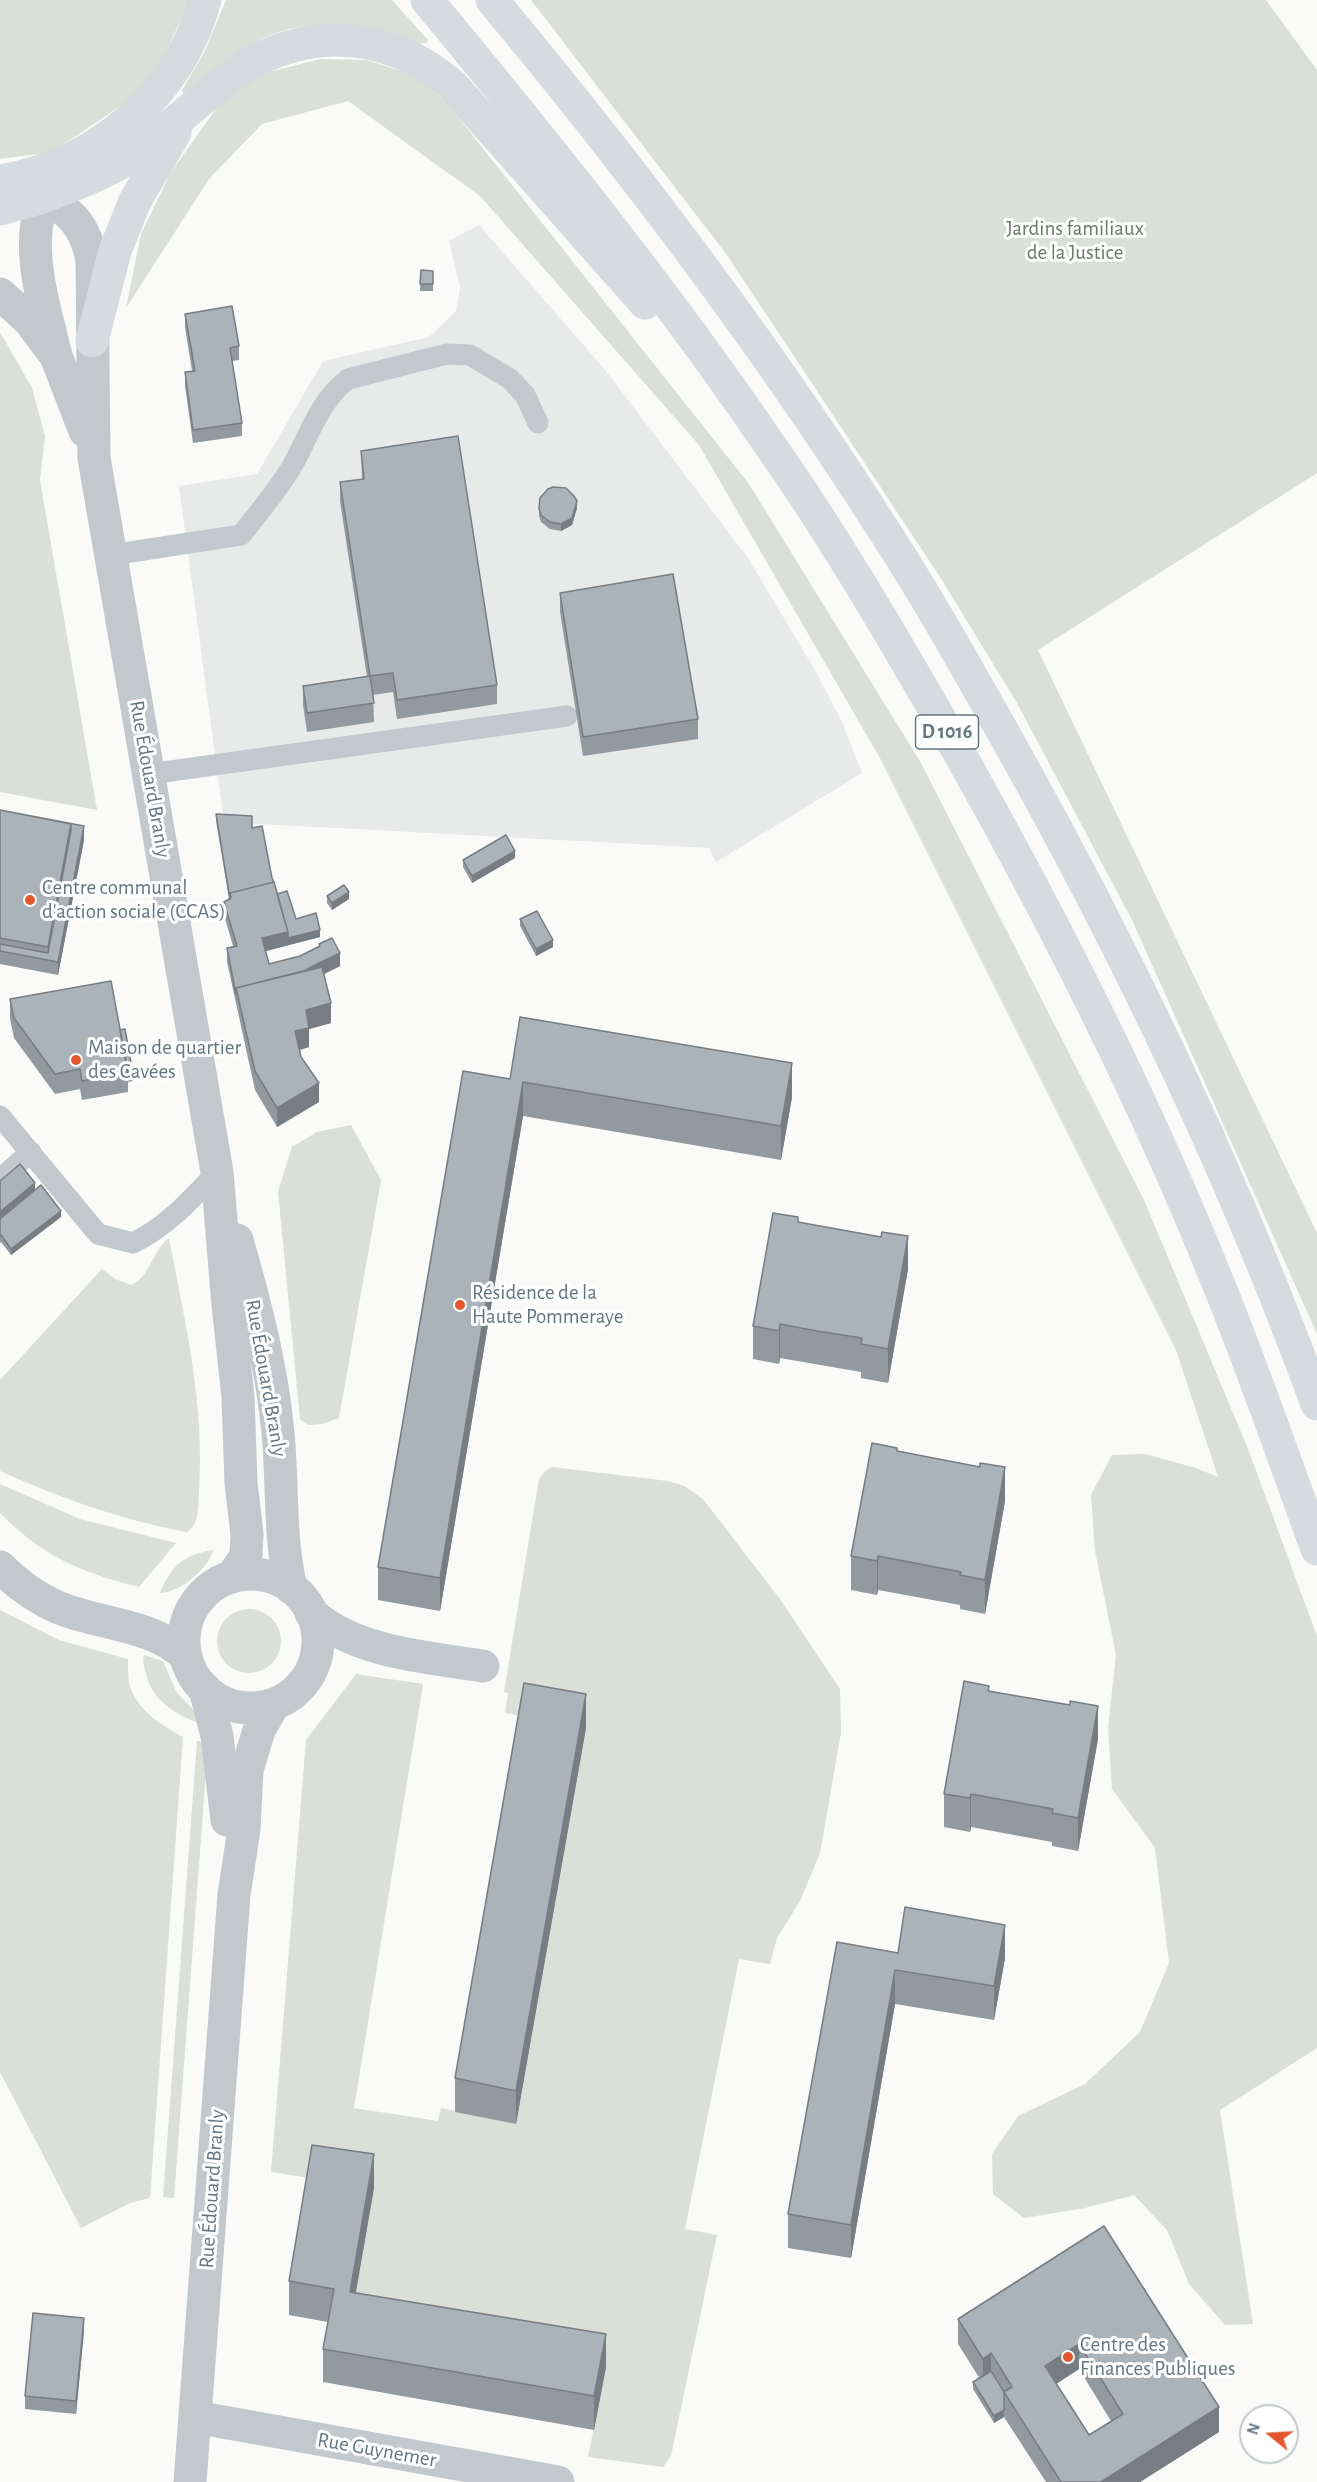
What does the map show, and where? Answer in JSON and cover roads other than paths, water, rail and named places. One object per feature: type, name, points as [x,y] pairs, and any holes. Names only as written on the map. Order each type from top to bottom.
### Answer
[{"type":"main road","points":[[0,181],[26,177],[66,162],[109,138],[133,117],[158,90],[193,34],[204,0]]},
{"type":"main road","name":"D 1016","points":[[427,0],[606,220],[735,395],[777,454],[898,647],[1001,827],[1069,958],[1158,1145],[1215,1276],[1317,1550]]},
{"type":"main road","name":"D 1016","points":[[492,0],[620,159],[751,334],[885,532],[962,660],[1077,865],[1172,1058],[1234,1193],[1317,1404]]},
{"type":"main road","points":[[0,209],[44,198],[106,171],[129,158],[219,85],[254,62],[298,44],[322,39],[363,41],[385,46],[419,61],[452,85],[619,275],[735,395]]},
{"type":"main road","points":[[92,342],[112,260],[132,209],[148,177],[187,113]]},
{"type":"street","name":"Rue Édouard Branly","points":[[66,162],[52,180],[39,210],[34,242],[56,356],[94,458]]},
{"type":"street","name":"Rue Édouard Branly","points":[[0,181],[44,198],[71,214],[80,225],[89,244],[94,285],[92,342],[94,458],[218,1172],[228,1305],[238,1397],[241,1483],[248,1534],[246,1556],[232,1577]]},
{"type":"street","name":"Rue Édouard Branly","points":[[0,294],[29,320],[56,356]]},
{"type":"street","name":"Rue Édouard Branly","points":[[218,1172],[254,1298],[276,1412],[281,1462],[284,1548],[301,1601]]},
{"type":"street","points":[[0,1565],[43,1583],[139,1610],[171,1613],[194,1607]]},
{"type":"street","points":[[0,1565],[25,1590],[57,1607],[151,1634],[170,1642],[186,1656]]},
{"type":"street","points":[[403,1653],[336,1658],[309,1673],[297,1689],[274,1704],[261,1707],[241,1707],[221,1701],[204,1689],[192,1674],[184,1643],[186,1625],[194,1607],[210,1589],[232,1577],[250,1574],[269,1577],[301,1601],[329,1627],[349,1637],[403,1653],[483,1666]]},
{"type":"street","points":[[301,1601],[316,1626],[317,1647],[309,1673]]},
{"type":"street","name":"Rue Édouard Branly","points":[[204,1689],[217,1736],[234,1895]]},
{"type":"street","name":"Rue Édouard Branly","points":[[190,2482],[234,1895],[244,1829],[247,1770],[259,1730],[274,1704]]},
{"type":"street","name":"Rue Guynemer","points":[[195,2417],[558,2482]]},
{"type":"lane","points":[[111,555],[241,535],[279,487],[320,409],[336,388],[348,379],[447,354],[471,355],[510,379],[525,395],[538,423]]},
{"type":"lane","points":[[149,774],[567,716]]},
{"type":"lane","points":[[0,1116],[98,1234],[133,1243],[153,1233],[173,1218],[218,1172]]},
{"type":"lane","points":[[0,1179],[31,1152]]},
{"type":"place","name":"Centre communal d'action sociale (CCAS)","points":[[30,900]]},
{"type":"place","name":"Maison de quartier des Cavées","points":[[76,1060]]},
{"type":"place","name":"Résidence de la Haute Pommeraye","points":[[460,1305]]},
{"type":"place","name":"Centre des Finances Publiques","points":[[1068,2357]]},
{"type":"park label","name":"Jardins familiaux de la Justice","points":[[1075,241]]}]
